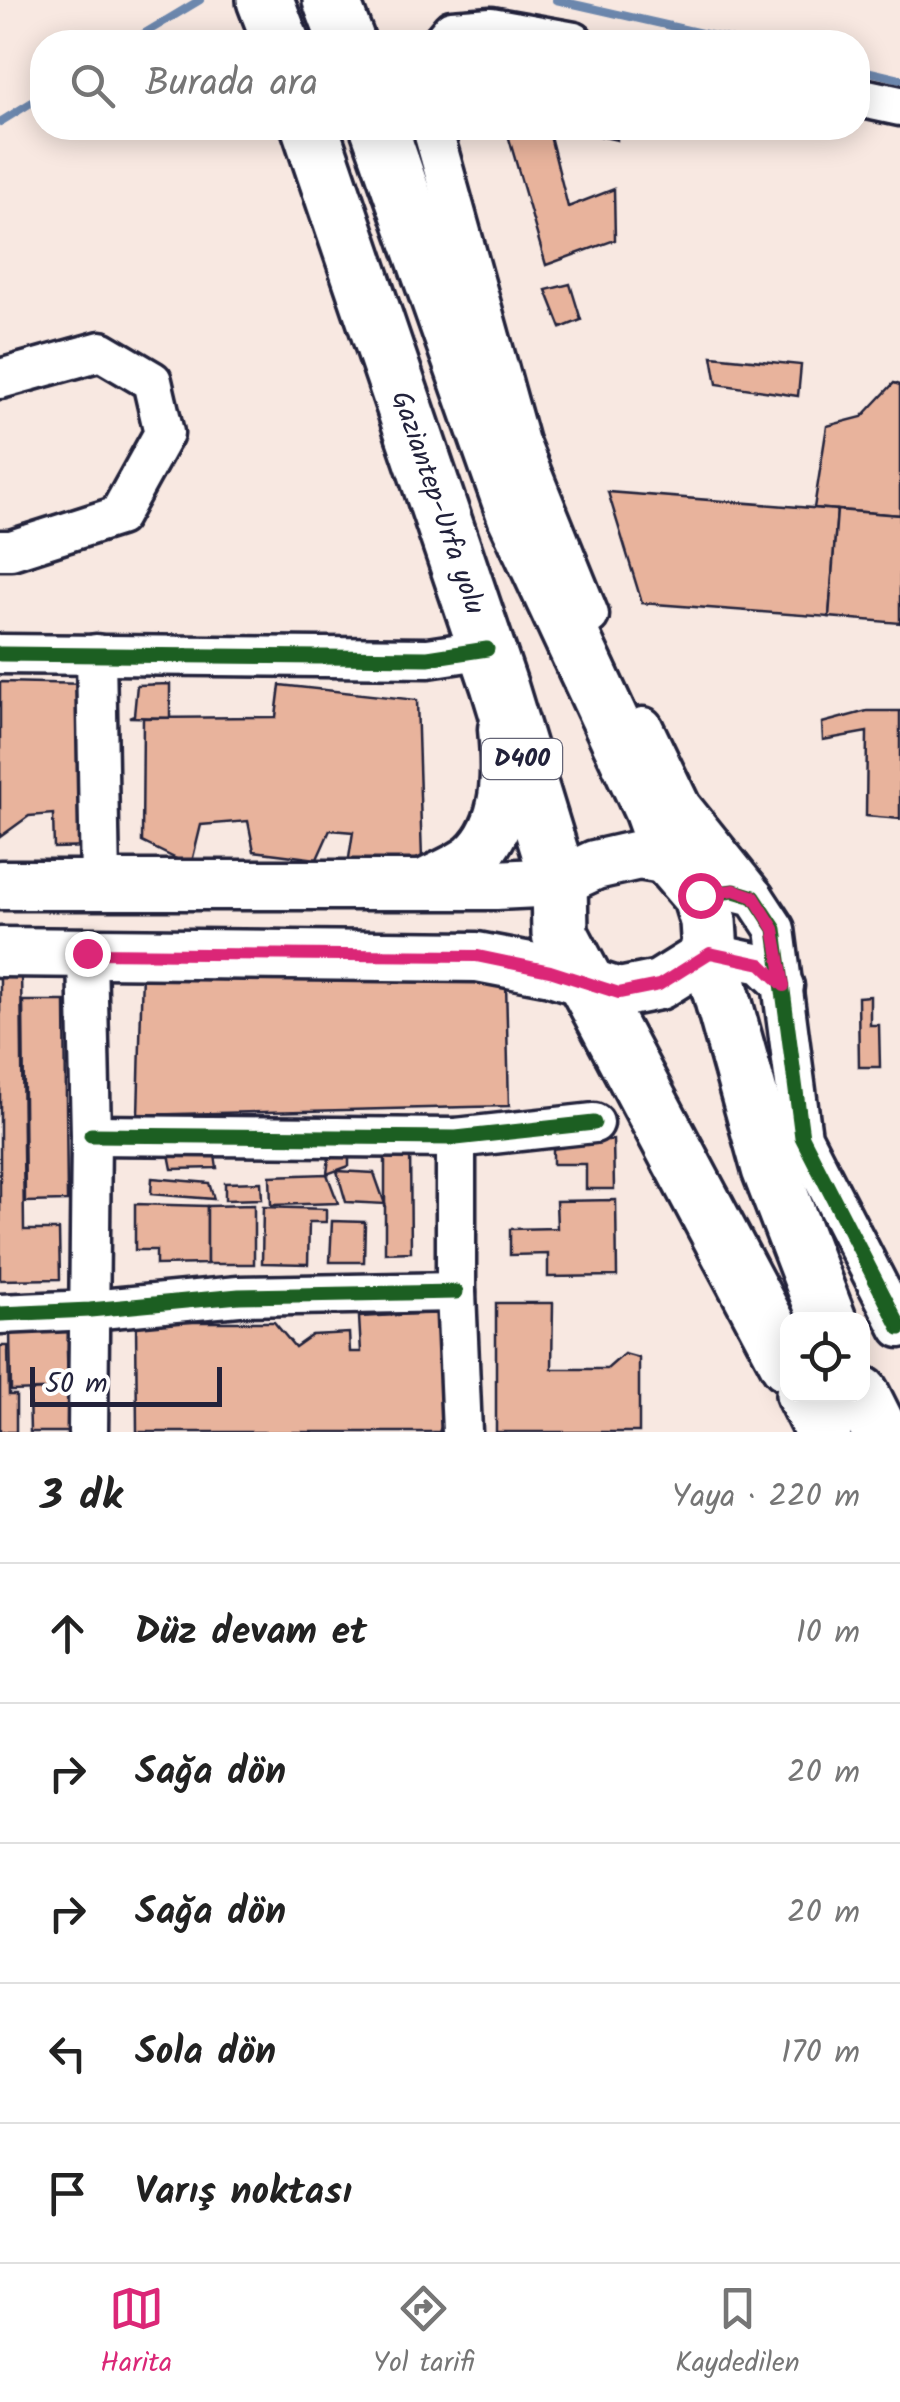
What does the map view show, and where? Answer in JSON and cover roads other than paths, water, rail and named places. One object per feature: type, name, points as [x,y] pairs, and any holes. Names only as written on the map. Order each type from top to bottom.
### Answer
[{"type":"highway","points":[[331,0],[342,30]]},
{"type":"highway","name":"Gaziantep-Urfa yolu","points":[[314,140],[493,667],[559,882],[560,934],[780,1348]]},
{"type":"highway","points":[[383,140],[516,517],[708,921],[710,953],[770,1170],[825,1312]]},
{"type":"highway","points":[[808,1402],[823,1432]]},
{"type":"highway","points":[[865,1402],[880,1432]]},
{"type":"main road","points":[[421,886],[474,857],[496,826],[508,777],[493,667]]},
{"type":"main road","points":[[0,885],[421,886],[559,882],[595,865],[639,856],[685,877]]},
{"type":"main road","points":[[0,952],[477,956],[550,971],[619,993],[659,985],[710,953]]},
{"type":"street","points":[[452,30],[508,30]]},
{"type":"street","points":[[870,100],[900,106]]},
{"type":"street","points":[[435,140],[519,442],[592,621],[681,806],[754,897],[774,929],[802,1137],[900,1328]]},
{"type":"street","points":[[0,379],[100,351],[152,381],[164,433],[118,516],[11,550],[0,550]]},
{"type":"street","points":[[0,654],[428,658],[493,667]]},
{"type":"street","points":[[96,654],[100,884]]},
{"type":"street","points":[[685,877],[754,897]]},
{"type":"street","points":[[87,953],[91,1136],[88,1432]]},
{"type":"street","points":[[710,953],[761,964],[784,986]]},
{"type":"street","points":[[91,1136],[456,1138],[594,1123]]},
{"type":"street","points":[[456,1138],[456,1292],[462,1432]]},
{"type":"street","points":[[0,1314],[239,1296],[456,1292]]},
{"type":"waterway","points":[[150,30],[200,0]]},
{"type":"waterway","points":[[556,0],[688,30]]},
{"type":"waterway","points":[[870,72],[900,79]]},
{"type":"waterway","points":[[0,122],[30,103]]}]
